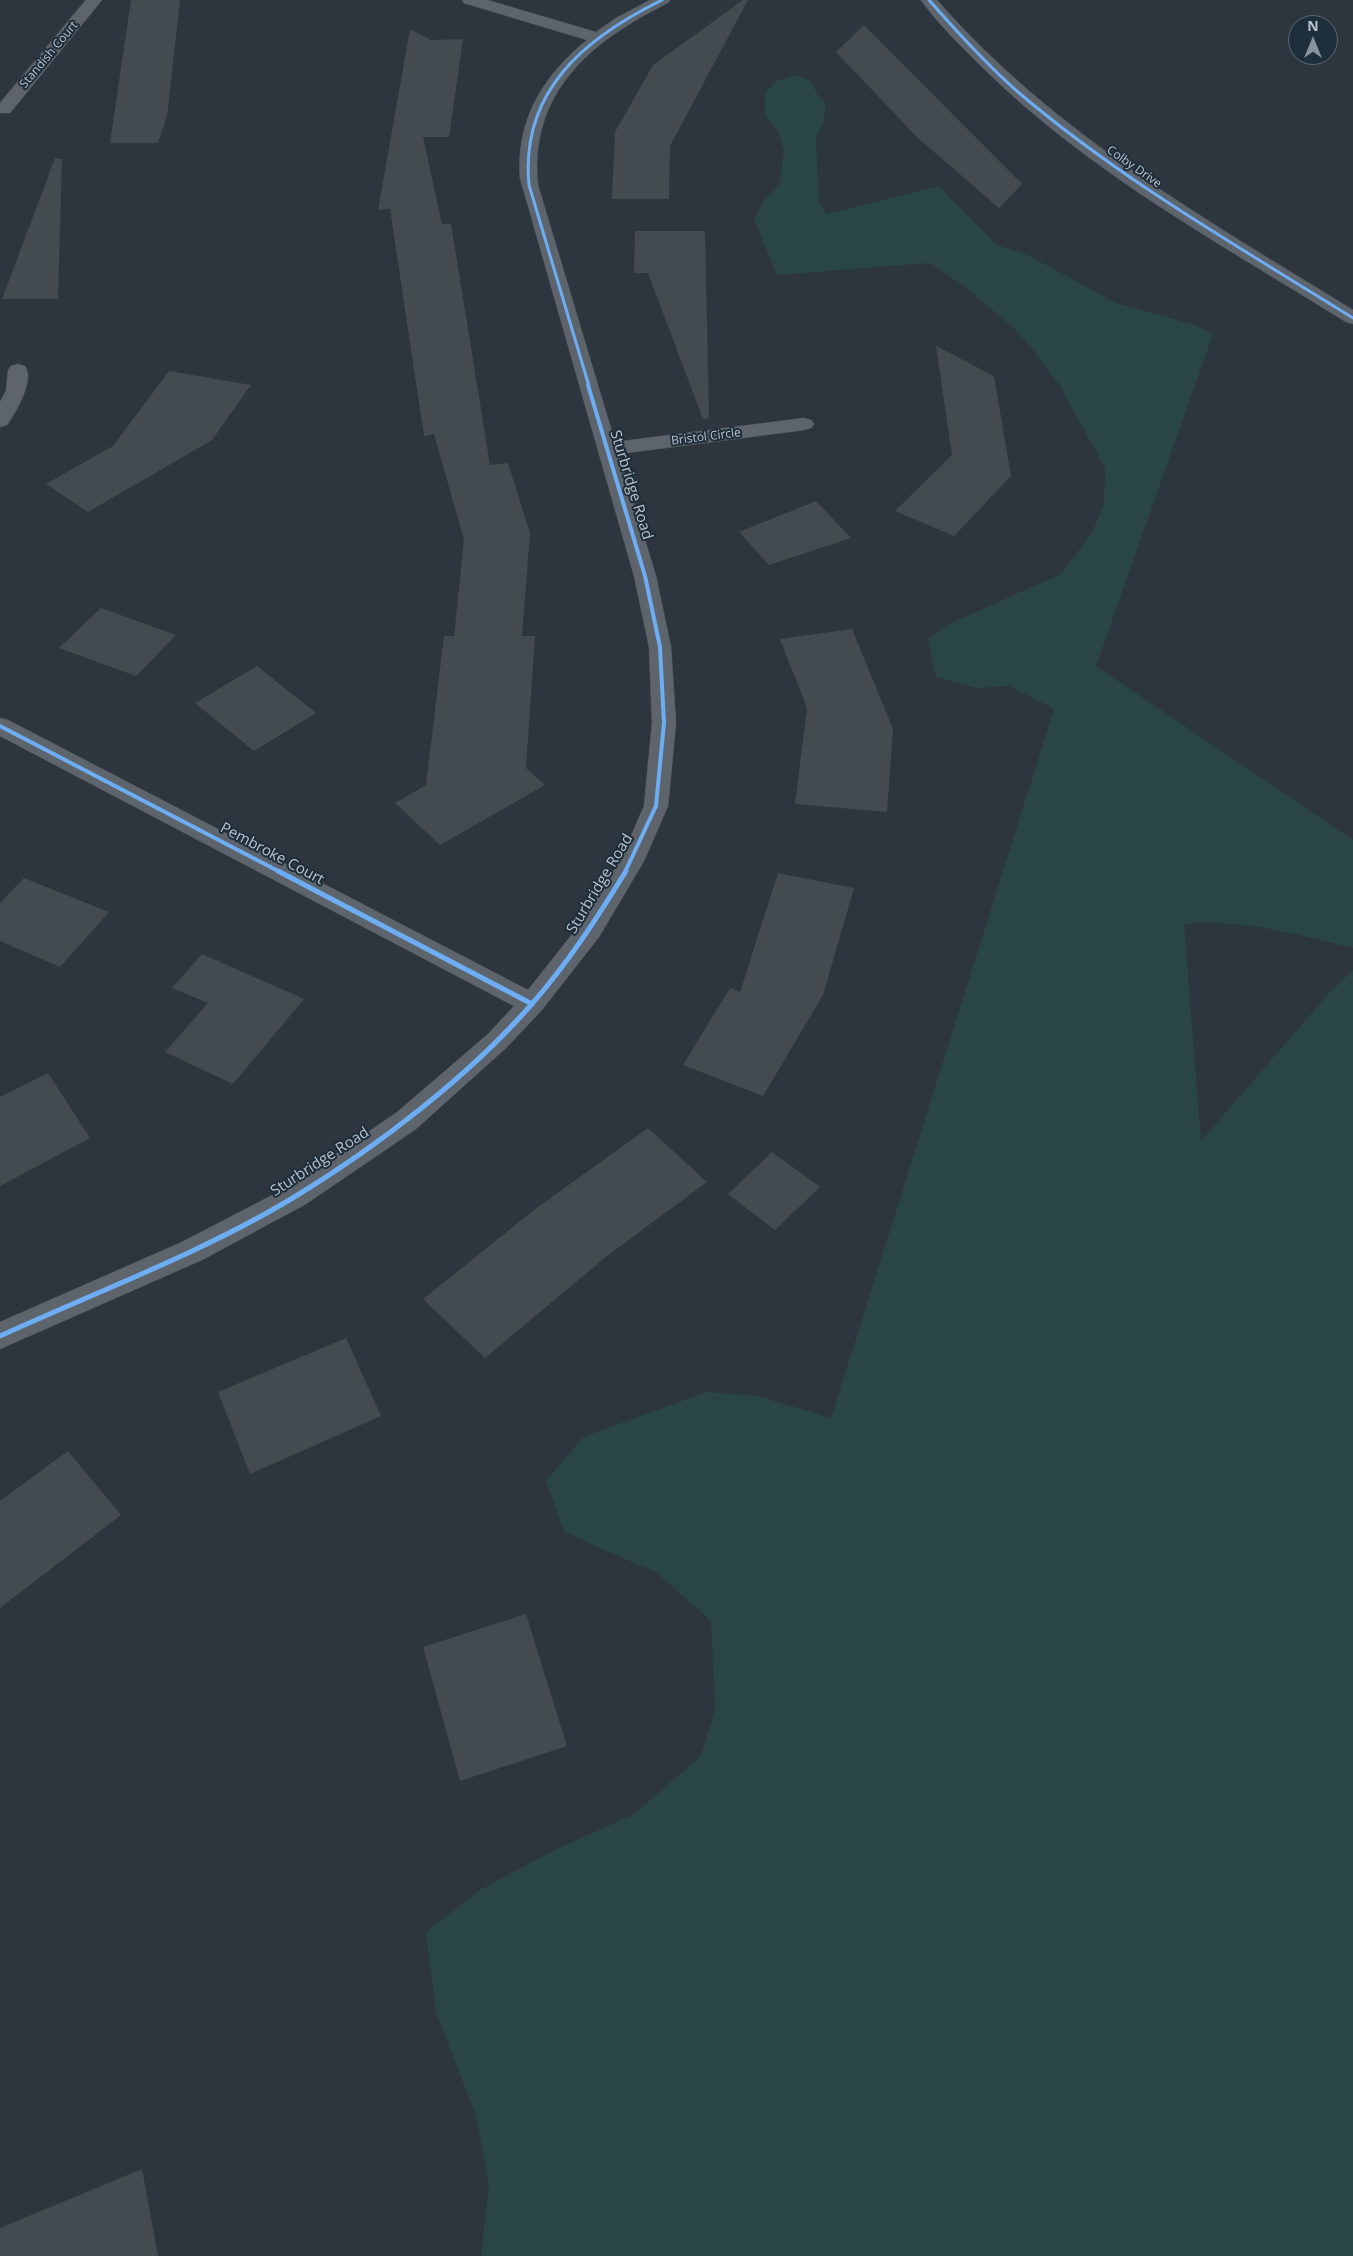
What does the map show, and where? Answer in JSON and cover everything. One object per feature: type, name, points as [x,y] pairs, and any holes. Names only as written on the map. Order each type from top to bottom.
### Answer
[{"type":"street","name":"Standish Court","points":[[4,109],[94,0]]},
{"type":"street","points":[[470,0],[598,38]]},
{"type":"street","name":"Sturbridge Road","points":[[0,1336],[80,1298],[192,1251],[296,1196],[406,1121],[497,1041],[532,1004],[590,930],[632,861],[656,806],[664,723],[660,647],[645,576],[529,186],[527,159],[532,128],[542,104],[560,76],[598,38],[635,13],[662,0]]},
{"type":"street","name":"Colby Drive","points":[[929,0],[958,34],[992,68],[1077,140],[1153,192],[1353,318]]},
{"type":"street","points":[[0,422],[16,390],[18,370]]},
{"type":"street","name":"Bristol Circle","points":[[607,449],[804,424]]},
{"type":"street","name":"Pembroke Court","points":[[0,726],[532,1004]]},
{"type":"green space","points":[[795,75],[811,81],[817,94],[826,104],[823,124],[816,137],[819,204],[827,214],[939,186],[997,245],[1030,256],[1116,303],[1195,325],[1213,334],[1096,666],[1353,840],[1353,948],[1290,933],[1227,923],[1184,924],[1201,1141],[1329,993],[1353,970],[1353,2256],[481,2256],[489,2185],[476,2116],[436,2012],[426,1932],[481,1889],[557,1849],[634,1814],[701,1756],[715,1710],[711,1621],[657,1573],[564,1532],[546,1481],[583,1437],[707,1392],[758,1396],[831,1418],[1054,709],[1009,686],[976,688],[936,677],[928,639],[951,623],[1061,574],[1092,533],[1104,504],[1105,468],[1060,386],[1014,328],[965,287],[930,263],[777,275],[754,219],[764,200],[780,183],[784,150],[778,132],[765,114],[765,93],[776,81]]},
{"type":"building","points":[[131,0],[180,0],[167,116],[158,143],[110,143]]},
{"type":"building","points":[[743,0],[748,0],[670,146],[669,199],[612,199],[615,132],[653,65]]},
{"type":"building","points":[[864,25],[1022,184],[999,208],[918,138],[836,52]]},
{"type":"building","points":[[410,29],[431,40],[463,39],[449,137],[423,137],[442,224],[451,224],[490,465],[508,463],[530,533],[522,636],[535,636],[526,768],[545,785],[440,845],[395,803],[426,785],[444,636],[454,636],[464,540],[434,434],[424,436],[390,209],[378,210]]},
{"type":"building","points":[[55,158],[62,159],[58,299],[2,299]]},
{"type":"building","points":[[635,231],[705,231],[709,418],[703,419],[648,273],[634,273]]},
{"type":"building","points":[[936,346],[994,376],[1011,476],[954,536],[895,511],[952,455]]},
{"type":"building","points":[[169,371],[251,385],[212,440],[88,512],[46,484],[113,446]]},
{"type":"building","points":[[816,501],[851,538],[769,565],[739,532]]},
{"type":"building","points":[[101,608],[176,635],[136,676],[59,648]]},
{"type":"building","points":[[852,629],[893,729],[887,812],[795,804],[807,708],[780,639]]},
{"type":"building","points":[[257,666],[316,713],[254,751],[195,703]]},
{"type":"building","points":[[778,873],[854,888],[823,995],[763,1096],[683,1065],[730,988],[740,992]]},
{"type":"building","points":[[24,878],[109,912],[60,967],[0,941],[0,903]]},
{"type":"building","points":[[202,954],[304,999],[233,1084],[165,1052],[208,1003],[172,988]]},
{"type":"building","points":[[48,1073],[90,1138],[0,1186],[0,1097]]},
{"type":"building","points":[[648,1128],[707,1182],[607,1256],[485,1358],[423,1299],[534,1210]]},
{"type":"building","points":[[772,1152],[820,1187],[775,1230],[728,1194]]},
{"type":"building","points":[[346,1338],[381,1416],[250,1474],[218,1392]]},
{"type":"building","points":[[68,1451],[121,1515],[0,1608],[0,1501]]},
{"type":"building","points":[[526,1614],[567,1746],[460,1781],[423,1647]]},
{"type":"building","points":[[142,2169],[158,2256],[0,2256],[0,2228]]},
{"type":"cycle path","points":[[0,1336],[192,1251],[296,1196],[406,1121],[497,1041],[532,1004],[590,930],[632,861],[656,806],[664,723],[660,647],[645,576],[529,185],[528,156],[532,128],[540,107],[551,87],[566,69],[583,51],[602,36],[622,22],[662,0]]},
{"type":"cycle path","points":[[929,0],[972,48],[1006,81],[1097,155],[1181,212],[1353,318]]},
{"type":"cycle path","points":[[0,726],[532,1004]]}]
